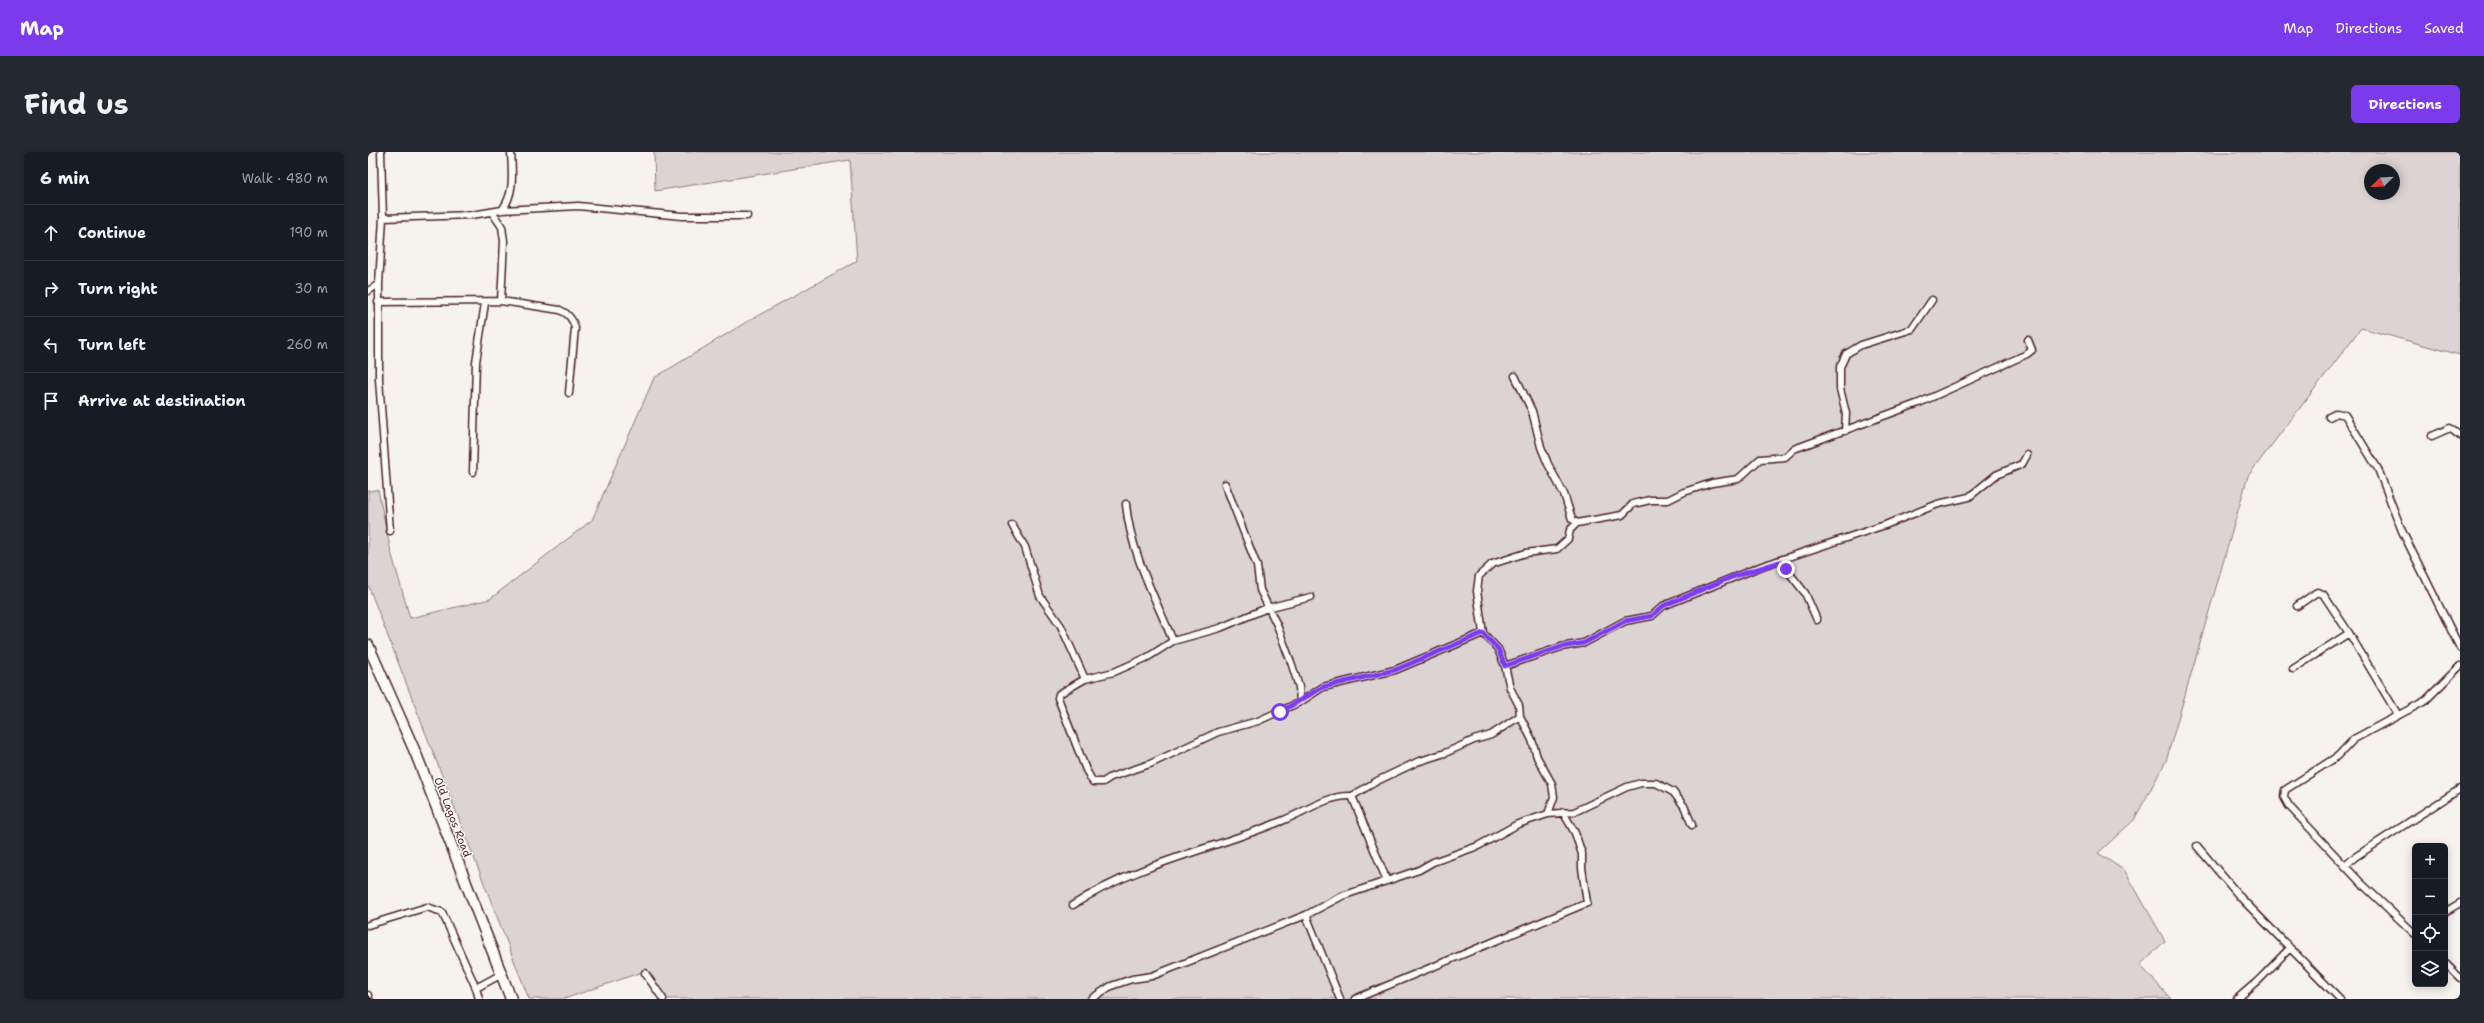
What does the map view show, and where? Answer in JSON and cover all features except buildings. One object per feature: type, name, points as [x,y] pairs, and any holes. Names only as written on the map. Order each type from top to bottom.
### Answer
[{"type":"main road","name":"Old Lagos Road","points":[[368,645],[416,754],[511,999]]},
{"type":"street","points":[[381,152],[383,218],[378,302],[380,407],[390,531]]},
{"type":"street","points":[[502,210],[510,200],[512,187],[511,152]]},
{"type":"street","points":[[383,218],[591,206],[682,216],[747,216]]},
{"type":"street","points":[[492,212],[502,227],[504,241],[501,302]]},
{"type":"street","points":[[368,291],[379,284]]},
{"type":"street","points":[[1845,431],[1846,413],[1840,389],[1840,367],[1846,354],[1861,345],[1912,329],[1932,300]]},
{"type":"street","points":[[378,302],[501,302],[560,310],[573,320],[575,328],[569,393]]},
{"type":"street","points":[[473,472],[476,362],[485,303]]},
{"type":"street","points":[[1548,814],[1554,797],[1552,784],[1537,757],[1532,740],[1520,716],[1519,705],[1510,688],[1505,666],[1498,649],[1483,633],[1477,591],[1479,576],[1492,564],[1509,557],[1557,549],[1568,539],[1570,530],[1577,523],[1622,515],[1633,504],[1650,500],[1668,500],[1684,492],[1712,483],[1738,479],[1760,459],[1785,457],[1794,449],[1919,403],[2027,354],[2032,350],[2028,340]]},
{"type":"street","points":[[1515,376],[1532,411],[1541,447],[1548,464],[1564,494],[1572,519],[1577,523]]},
{"type":"street","points":[[2329,417],[2337,413],[2345,415],[2378,469],[2402,531],[2460,648]]},
{"type":"street","points":[[2432,436],[2450,428],[2460,436]]},
{"type":"street","points":[[1505,666],[1561,647],[1584,643],[1619,624],[1652,616],[1663,606],[1726,579],[1780,562],[1938,504],[1969,497],[1996,475],[2022,464],[2026,455]]},
{"type":"street","points":[[1225,484],[1257,566],[1260,590],[1267,608],[1277,624],[1292,666],[1299,687],[1300,702]]},
{"type":"street","points":[[1126,504],[1127,521],[1141,562],[1173,641]]},
{"type":"street","points":[[1012,525],[1025,548],[1040,596],[1061,626],[1085,678]]},
{"type":"street","points":[[1780,562],[1805,594],[1817,620]]},
{"type":"street","points":[[2298,606],[2317,592],[2323,594],[2349,633],[2398,715]]},
{"type":"street","points":[[1311,597],[1267,608],[1220,628],[1173,641],[1148,657],[1114,672],[1085,678],[1059,694],[1058,698],[1086,770],[1093,782],[1103,782],[1111,777],[1196,744],[1218,732],[1258,721],[1300,702],[1323,687],[1395,670],[1483,633]]},
{"type":"street","points":[[2293,669],[2349,633]]},
{"type":"street","points":[[2412,931],[2345,866],[2289,806],[2284,797],[2285,790],[2338,756],[2354,739],[2425,701],[2460,666]]},
{"type":"street","points":[[1073,905],[1135,873],[1284,820],[1321,802],[1344,796],[1352,796],[1377,781],[1416,762],[1445,753],[1474,740],[1491,735],[1520,716]]},
{"type":"street","points":[[1091,999],[1111,986],[1132,979],[1152,976],[1306,915],[1342,896],[1419,870],[1433,862],[1478,846],[1518,824],[1548,814],[1574,812],[1627,787],[1641,783],[1656,783],[1673,792],[1684,806],[1692,825]]},
{"type":"street","points":[[2345,866],[2355,857],[2460,789]]},
{"type":"street","points":[[1352,796],[1388,880]]},
{"type":"street","points":[[1355,999],[1587,903],[1582,868],[1582,854],[1574,833],[1563,812]]},
{"type":"street","points":[[2197,846],[2241,898],[2340,999]]},
{"type":"street","points":[[2448,910],[2460,903]]},
{"type":"street","points":[[368,925],[426,907],[442,912],[476,988],[479,999]]},
{"type":"street","points":[[1306,915],[1340,999]]},
{"type":"street","points":[[2237,999],[2259,980],[2290,948]]},
{"type":"street","points":[[2448,966],[2460,978]]},
{"type":"street","points":[[646,973],[663,999]]},
{"type":"street","points":[[476,988],[502,974]]},
{"type":"street","points":[[368,995],[369,999]]},
{"type":"shaded area","points":[[654,152],[2460,152],[2460,355],[2361,328],[2248,476],[2166,761],[2134,820],[2098,853],[2125,871],[2165,941],[2140,965],[2171,999],[658,999],[648,970],[564,999],[529,999],[368,585],[368,491],[378,490],[391,552],[410,618],[490,599],[592,520],[654,378],[748,321],[857,261],[850,160],[655,191]]},
{"type":"route","points":[[1280,712],[1300,702],[1323,687],[1395,670],[1467,638],[1483,633],[1498,649],[1505,666],[1561,647],[1584,643],[1625,621],[1652,616],[1663,606],[1762,566],[1780,562],[1786,569]]}]
